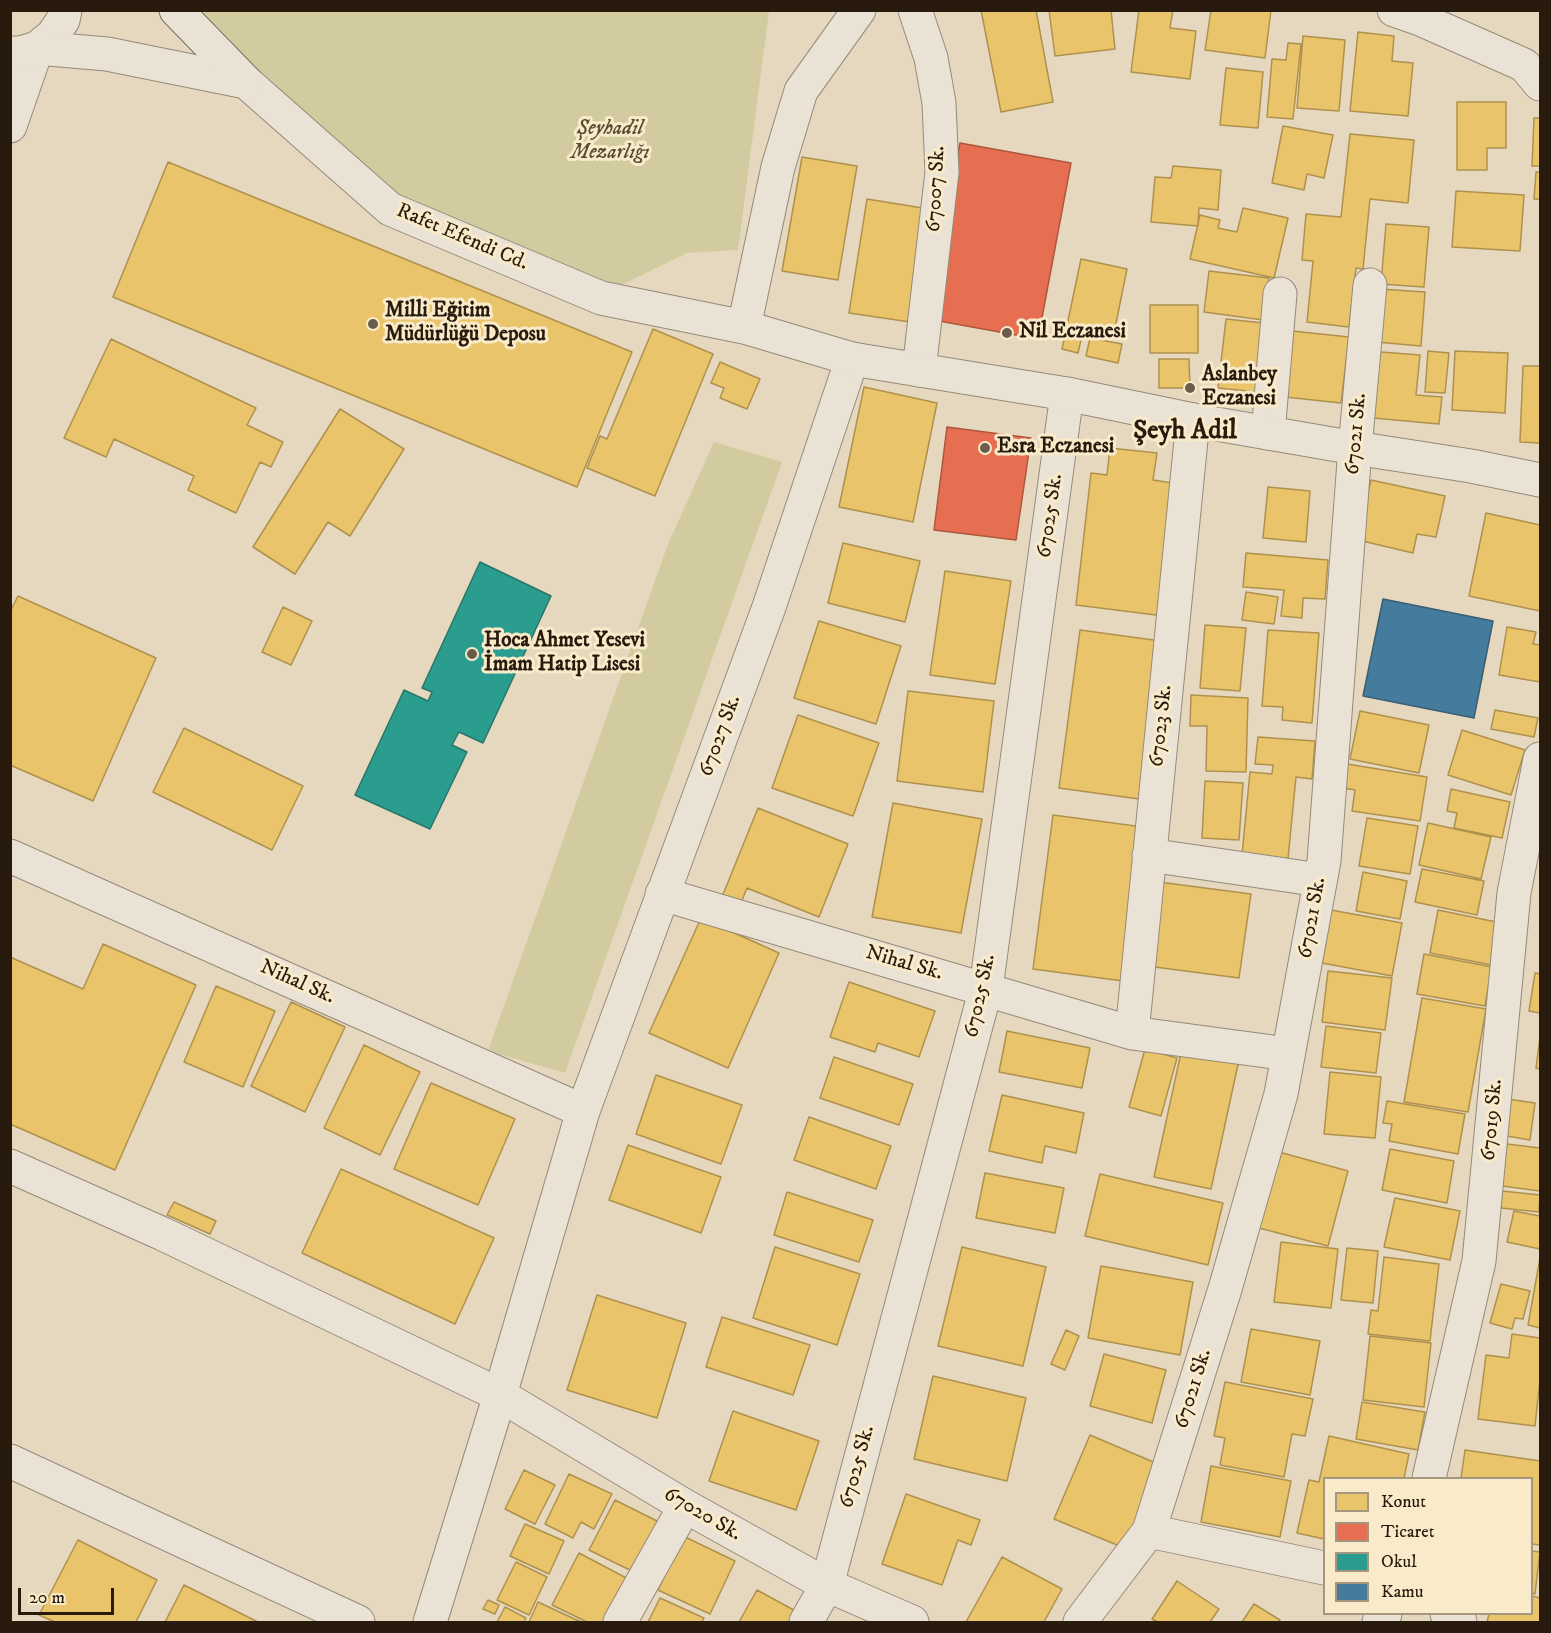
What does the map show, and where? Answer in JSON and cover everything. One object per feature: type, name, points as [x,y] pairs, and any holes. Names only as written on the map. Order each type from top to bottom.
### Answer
[{"type":"street","points":[[24,50],[52,36],[63,20],[65,10]]},
{"type":"street","name":"Rafet Efendi Cd.","points":[[176,10],[246,81],[390,209],[601,298],[744,327],[852,359],[1068,394],[1193,420],[1471,466],[1540,480]]},
{"type":"street","points":[[744,327],[778,167],[801,91],[859,10]]},
{"type":"street","name":"67007 Sk.","points":[[915,10],[931,58],[939,104],[942,172],[919,369]]},
{"type":"street","points":[[1394,10],[1420,19],[1524,65],[1540,84]]},
{"type":"street","points":[[24,50],[107,54],[246,81]]},
{"type":"street","points":[[10,126],[24,50]]},
{"type":"street","name":"67021 Sk.","points":[[1080,1623],[1149,1531],[1225,1289],[1281,1094],[1324,861],[1355,448],[1370,285]]},
{"type":"street","points":[[1268,433],[1280,294]]},
{"type":"street","name":"67027 Sk.","points":[[430,1623],[583,1111],[769,607],[852,359]]},
{"type":"street","name":"67025 Sk.","points":[[806,1623],[827,1585],[986,988],[1068,394]]},
{"type":"street","name":"67023 Sk.","points":[[1132,1032],[1193,420]]},
{"type":"street","name":"67019 Sk.","points":[[1429,1477],[1479,1261],[1527,896],[1540,759]]},
{"type":"street","points":[[1149,855],[1320,880]]},
{"type":"street","name":"Nihal Sk.","points":[[10,856],[583,1111]]},
{"type":"street","name":"Nihal Sk.","points":[[662,894],[1132,1032],[1288,1054]]},
{"type":"street","name":"67020 Sk.","points":[[10,1166],[163,1234],[500,1395],[685,1506],[827,1585],[912,1623]]},
{"type":"street","points":[[10,1461],[358,1623]]},
{"type":"street","points":[[620,1623],[685,1506]]},
{"type":"street","points":[[1149,1531],[1323,1568]]},
{"type":"green space","name":"Şeyhadil Mezarlığı","points":[[197,11],[769,11],[738,250],[687,253],[615,288],[395,195],[264,78]]},
{"type":"green space","points":[[714,442],[782,462],[565,1073],[488,1051],[668,544]]},
{"type":"building: Konut","points":[[981,10],[1036,10],[1053,102],[1001,112]]},
{"type":"building: Konut","points":[[1049,10],[1111,10],[1115,49],[1055,56]]},
{"type":"building: Konut","points":[[1139,10],[1173,10],[1170,28],[1196,31],[1190,79],[1131,72]]},
{"type":"building: Konut","points":[[1211,10],[1271,10],[1265,58],[1205,50]]},
{"type":"building: Konut","points":[[1358,32],[1394,36],[1392,61],[1413,63],[1408,116],[1350,111]]},
{"type":"building: Konut","points":[[1303,36],[1345,40],[1339,111],[1297,108]]},
{"type":"building: Konut","points":[[1288,43],[1301,44],[1293,119],[1267,117],[1272,59],[1286,60]]},
{"type":"building: Konut","points":[[1226,68],[1263,72],[1258,128],[1220,125]]},
{"type":"building: Konut","points":[[1457,102],[1506,102],[1506,148],[1487,148],[1487,170],[1457,170]]},
{"type":"building: Konut","points":[[1534,118],[1540,118],[1540,166],[1532,166]]},
{"type":"building: Konut","points":[[1283,126],[1333,135],[1324,178],[1307,174],[1304,190],[1272,183]]},
{"type":"building: Konut","points":[[1350,134],[1414,140],[1408,203],[1370,199],[1363,269],[1356,268],[1349,327],[1307,322],[1313,261],[1302,260],[1306,214],[1341,217]]},
{"type":"building: Konut","points":[[802,157],[857,166],[838,280],[782,271]]},
{"type":"building: Konut","name":"Milli Eğitim Müdürlüğü Deposu","points":[[168,162],[632,352],[577,487],[113,297]]},
{"type":"building: Konut","points":[[1173,166],[1221,170],[1218,210],[1199,208],[1198,226],[1151,222],[1155,177],[1171,178]]},
{"type":"building: Konut","points":[[1536,172],[1540,172],[1540,199],[1534,199]]},
{"type":"building: Konut","points":[[1456,191],[1524,195],[1520,251],[1452,247]]},
{"type":"building: Konut","points":[[867,199],[935,210],[917,323],[849,313]]},
{"type":"building: Konut","points":[[1243,208],[1288,218],[1274,278],[1190,259],[1200,215],[1220,220],[1218,228],[1237,232]]},
{"type":"building: Konut","points":[[1386,224],[1429,227],[1424,287],[1381,284]]},
{"type":"building: Konut","points":[[1081,259],[1127,269],[1113,338],[1083,331],[1078,353],[1062,349]]},
{"type":"building: Konut","points":[[1209,271],[1269,278],[1263,320],[1204,312]]},
{"type":"building: Konut","points":[[1380,289],[1425,292],[1421,346],[1376,342]]},
{"type":"building: Konut","points":[[1150,305],[1198,305],[1198,353],[1150,353]]},
{"type":"building: Konut","points":[[1226,319],[1273,324],[1266,393],[1218,388]]},
{"type":"building: Konut","points":[[653,329],[713,354],[655,496],[587,468],[600,436],[607,439]]},
{"type":"building: Konut","points":[[1283,330],[1349,337],[1341,403],[1276,396]]},
{"type":"building: Konut","points":[[1090,338],[1122,344],[1118,363],[1086,356]]},
{"type":"building: Konut","points":[[111,339],[256,408],[247,425],[283,442],[271,467],[260,462],[236,513],[188,490],[194,476],[114,439],[106,457],[64,438]]},
{"type":"building: Konut","points":[[1368,351],[1420,355],[1416,395],[1442,397],[1439,424],[1362,417]]},
{"type":"building: Konut","points":[[1428,351],[1449,353],[1445,393],[1425,392]]},
{"type":"building: Konut","points":[[1455,351],[1508,353],[1505,413],[1452,410]]},
{"type":"building: Konut","points":[[1159,359],[1189,359],[1190,388],[1159,388]]},
{"type":"building: Konut","points":[[720,362],[760,379],[747,409],[720,398],[724,388],[711,383]]},
{"type":"building: Konut","points":[[1523,366],[1540,366],[1540,443],[1520,442]]},
{"type":"building: Konut","points":[[864,387],[937,403],[913,522],[839,507]]},
{"type":"building: Konut","points":[[340,409],[404,449],[350,536],[328,522],[295,574],[253,547]]},
{"type":"building: Konut","points":[[1110,448],[1157,453],[1153,480],[1179,484],[1164,616],[1076,605],[1091,473],[1107,475]]},
{"type":"building: Konut","points":[[1371,480],[1445,496],[1436,537],[1417,534],[1413,553],[1358,540]]},
{"type":"building: Konut","points":[[1268,487],[1310,491],[1306,542],[1263,538]]},
{"type":"building: Konut","points":[[1486,513],[1540,525],[1540,611],[1469,596]]},
{"type":"building: Konut","points":[[843,543],[920,561],[905,622],[828,603]]},
{"type":"building: Konut","points":[[1246,553],[1328,560],[1325,599],[1303,598],[1302,618],[1281,616],[1284,590],[1243,587]]},
{"type":"building: Konut","points":[[945,571],[1011,581],[995,684],[930,675]]},
{"type":"building: Konut","points":[[1246,592],[1278,597],[1274,624],[1242,620]]},
{"type":"building: Konut","points":[[18,596],[156,658],[93,801],[10,765],[10,612]]},
{"type":"building: Konut","points":[[283,607],[312,621],[291,665],[262,652]]},
{"type":"building: Konut","points":[[819,621],[901,646],[876,724],[794,698]]},
{"type":"building: Konut","points":[[1205,625],[1246,628],[1240,691],[1200,688]]},
{"type":"building: Konut","points":[[1507,627],[1536,632],[1533,644],[1540,645],[1540,682],[1499,675]]},
{"type":"building: Konut","points":[[1080,630],[1161,641],[1139,799],[1059,788]]},
{"type":"building: Konut","points":[[1268,630],[1319,633],[1312,723],[1282,720],[1283,707],[1262,706]]},
{"type":"building: Konut","points":[[908,691],[994,701],[983,792],[897,781]]},
{"type":"building: Konut","points":[[1191,695],[1248,698],[1246,772],[1206,771],[1207,726],[1190,726]]},
{"type":"building: Konut","points":[[1495,710],[1538,718],[1534,737],[1491,729]]},
{"type":"building: Konut","points":[[1360,711],[1429,725],[1419,773],[1350,759]]},
{"type":"building: Konut","points":[[798,715],[879,743],[853,816],[772,788]]},
{"type":"building: Konut","points":[[184,728],[303,786],[272,850],[153,792]]},
{"type":"building: Konut","points":[[1462,730],[1525,750],[1511,795],[1448,775]]},
{"type":"building: Konut","points":[[1258,737],[1315,741],[1312,779],[1296,777],[1288,859],[1242,855],[1250,772],[1272,774],[1273,765],[1255,764]]},
{"type":"building: Konut","points":[[1347,764],[1427,777],[1420,821],[1352,811],[1355,790],[1343,788]]},
{"type":"building: Konut","points":[[1205,781],[1243,783],[1239,840],[1202,838]]},
{"type":"building: Konut","points":[[1451,789],[1510,802],[1502,838],[1454,828],[1457,813],[1447,811]]},
{"type":"building: Konut","points":[[893,803],[982,819],[961,933],[872,917]]},
{"type":"building: Konut","points":[[758,808],[848,844],[819,917],[747,888],[740,905],[722,897]]},
{"type":"building: Konut","points":[[1053,815],[1143,827],[1123,981],[1033,969]]},
{"type":"building: Konut","points":[[1367,818],[1418,826],[1410,874],[1359,866]]},
{"type":"building: Konut","points":[[1428,823],[1491,837],[1481,879],[1419,865]]},
{"type":"building: Konut","points":[[1422,869],[1484,881],[1477,915],[1415,902]]},
{"type":"building: Konut","points":[[1363,872],[1407,881],[1400,919],[1356,911]]},
{"type":"building: Konut","points":[[1159,882],[1251,894],[1239,978],[1147,966]]},
{"type":"building: Konut","points":[[1331,910],[1402,923],[1392,976],[1322,963]]},
{"type":"building: Konut","points":[[1438,910],[1506,924],[1497,966],[1430,953]]},
{"type":"building: Konut","points":[[701,918],[779,953],[728,1068],[649,1033]]},
{"type":"building: Konut","points":[[103,944],[196,985],[115,1170],[10,1124],[10,957],[83,989]]},
{"type":"building: Konut","points":[[1424,954],[1492,967],[1485,1006],[1417,994]]},
{"type":"building: Konut","points":[[1328,971],[1392,978],[1385,1030],[1322,1022]]},
{"type":"building: Konut","points":[[1535,973],[1540,974],[1540,1013],[1529,1011]]},
{"type":"building: Konut","points":[[849,982],[935,1011],[919,1057],[878,1043],[875,1052],[830,1037]]},
{"type":"building: Konut","points":[[216,986],[275,1011],[243,1087],[184,1062]]},
{"type":"building: Konut","points":[[1422,998],[1486,1009],[1468,1112],[1404,1102]]},
{"type":"building: Konut","points":[[291,1002],[345,1027],[305,1112],[251,1086]]},
{"type":"building: Konut","points":[[1326,1026],[1381,1033],[1376,1073],[1321,1067]]},
{"type":"building: Konut","points":[[1007,1031],[1090,1048],[1082,1088],[999,1072]]},
{"type":"building: Konut","points":[[1540,1037],[1540,1069],[1536,1068]]},
{"type":"building: Konut","points":[[364,1045],[420,1072],[380,1155],[324,1128]]},
{"type":"building: Konut","points":[[1182,1048],[1239,1060],[1211,1189],[1154,1177]]},
{"type":"building: Konut","points":[[1145,1049],[1177,1058],[1161,1116],[1129,1107]]},
{"type":"building: Konut","points":[[834,1057],[913,1084],[899,1125],[820,1098]]},
{"type":"building: Konut","points":[[1330,1072],[1381,1077],[1375,1138],[1324,1134]]},
{"type":"building: Konut","points":[[656,1075],[742,1105],[721,1164],[636,1134]]},
{"type":"building: Konut","points":[[431,1083],[515,1119],[478,1205],[394,1169]]},
{"type":"building: Konut","points":[[1002,1095],[1084,1113],[1076,1153],[1045,1146],[1042,1163],[989,1151]]},
{"type":"building: Konut","points":[[1500,1098],[1535,1103],[1530,1140],[1495,1134]]},
{"type":"building: Konut","points":[[1387,1101],[1465,1114],[1458,1154],[1389,1141],[1392,1124],[1383,1123]]},
{"type":"building: Konut","points":[[809,1117],[891,1146],[876,1189],[794,1160]]},
{"type":"building: Konut","points":[[1507,1144],[1540,1148],[1540,1191],[1502,1186]]},
{"type":"building: Konut","points":[[628,1145],[721,1177],[701,1233],[609,1200]]},
{"type":"building: Konut","points":[[1390,1149],[1454,1161],[1447,1203],[1382,1190]]},
{"type":"building: Konut","points":[[1279,1152],[1348,1171],[1328,1246],[1259,1228]]},
{"type":"building: Konut","points":[[341,1169],[494,1238],[455,1324],[302,1253]]},
{"type":"building: Konut","points":[[985,1173],[1064,1188],[1055,1233],[976,1218]]},
{"type":"building: Konut","points":[[1100,1174],[1223,1203],[1208,1265],[1085,1236]]},
{"type":"building: Konut","points":[[1502,1191],[1540,1195],[1539,1212],[1501,1208]]},
{"type":"building: Konut","points":[[787,1192],[873,1220],[859,1262],[774,1235]]},
{"type":"building: Konut","points":[[1395,1198],[1460,1211],[1450,1260],[1384,1247]]},
{"type":"building: Konut","points":[[174,1202],[216,1221],[210,1234],[167,1215]]},
{"type":"building: Konut","points":[[1514,1211],[1540,1216],[1540,1249],[1507,1242]]},
{"type":"building: Konut","points":[[1281,1242],[1338,1249],[1331,1308],[1274,1302]]},
{"type":"building: Konut","points":[[775,1247],[860,1274],[837,1345],[753,1318]]},
{"type":"building: Konut","points":[[962,1247],[1046,1267],[1023,1366],[938,1346]]},
{"type":"building: Konut","points":[[1347,1248],[1378,1251],[1373,1303],[1341,1300]]},
{"type":"building: Konut","points":[[1384,1257],[1439,1264],[1430,1341],[1368,1334],[1371,1310],[1378,1311]]},
{"type":"building: Konut","points":[[1540,1258],[1540,1328],[1528,1325]]},
{"type":"building: Konut","points":[[1101,1266],[1193,1282],[1180,1355],[1088,1338]]},
{"type":"building: Konut","points":[[1501,1284],[1530,1291],[1523,1319],[1515,1318],[1512,1329],[1490,1323]]},
{"type":"building: Konut","points":[[597,1295],[686,1323],[657,1418],[567,1390]]},
{"type":"building: Konut","points":[[722,1317],[810,1345],[793,1395],[706,1367]]},
{"type":"building: Konut","points":[[1251,1329],[1320,1341],[1310,1395],[1241,1382]]},
{"type":"building: Konut","points":[[1066,1330],[1079,1336],[1065,1370],[1051,1364]]},
{"type":"building: Konut","points":[[1512,1334],[1540,1338],[1540,1379],[1535,1426],[1478,1419],[1486,1355],[1509,1358]]},
{"type":"building: Konut","points":[[1370,1336],[1431,1343],[1424,1407],[1363,1400]]},
{"type":"building: Konut","points":[[1104,1354],[1166,1370],[1152,1423],[1090,1406]]},
{"type":"building: Konut","points":[[933,1376],[1026,1398],[1007,1481],[914,1459]]},
{"type":"building: Konut","points":[[1225,1382],[1313,1399],[1305,1436],[1292,1434],[1284,1477],[1220,1465],[1225,1438],[1214,1436]]},
{"type":"building: Konut","points":[[1362,1402],[1425,1412],[1418,1450],[1356,1439]]},
{"type":"building: Konut","points":[[733,1411],[819,1441],[796,1510],[709,1481]]},
{"type":"building: Konut","points":[[1090,1435],[1165,1467],[1129,1550],[1054,1519]]},
{"type":"building: Konut","points":[[1329,1436],[1409,1454],[1404,1477],[1323,1477],[1323,1539],[1297,1533],[1309,1480],[1319,1482]]},
{"type":"building: Konut","points":[[1465,1450],[1540,1461],[1540,1545],[1533,1544],[1533,1477],[1461,1477]]},
{"type":"building: Konut","points":[[1211,1466],[1291,1481],[1280,1537],[1201,1522]]},
{"type":"building: Konut","points":[[524,1470],[555,1485],[535,1524],[505,1509]]},
{"type":"building: Konut","points":[[569,1474],[612,1494],[594,1529],[581,1522],[573,1538],[545,1524]]},
{"type":"building: Konut","points":[[906,1494],[980,1520],[971,1545],[958,1540],[942,1585],[882,1564]]},
{"type":"building: Konut","points":[[615,1500],[665,1525],[640,1575],[589,1550]]},
{"type":"building: Konut","points":[[525,1524],[564,1541],[549,1574],[510,1556]]},
{"type":"building: Konut","points":[[683,1536],[735,1561],[710,1614],[658,1590]]},
{"type":"building: Konut","points":[[78,1540],[157,1580],[136,1622],[55,1622],[39,1615]]},
{"type":"building: Konut","points":[[1533,1551],[1540,1552],[1535,1594],[1533,1593]]},
{"type":"building: Konut","points":[[579,1553],[634,1582],[613,1622],[587,1622],[552,1605]]},
{"type":"building: Konut","points":[[1002,1557],[1062,1589],[1044,1622],[966,1622]]},
{"type":"building: Konut","points":[[516,1562],[547,1577],[529,1615],[497,1600]]},
{"type":"building: Konut","points":[[1177,1581],[1219,1609],[1210,1622],[1158,1622],[1152,1619]]},
{"type":"building: Konut","points":[[184,1585],[258,1622],[165,1622]]},
{"type":"building: Konut","points":[[757,1590],[801,1614],[796,1622],[739,1622]]},
{"type":"building: Konut","points":[[1533,1596],[1540,1598],[1540,1622],[1487,1622],[1489,1615],[1533,1615]]},
{"type":"building: Konut","points":[[660,1598],[704,1618],[702,1622],[648,1622]]},
{"type":"building: Konut","points":[[488,1600],[499,1605],[495,1614],[483,1609]]},
{"type":"building: Konut","points":[[538,1602],[581,1622],[529,1622]]},
{"type":"building: Konut","points":[[1254,1604],[1280,1620],[1278,1622],[1242,1622]]},
{"type":"building: Konut","points":[[505,1607],[526,1618],[524,1622],[497,1622]]},
{"type":"building: Ticaret","points":[[960,143],[1071,163],[1038,339],[928,319]]},
{"type":"building: Ticaret","points":[[947,427],[1031,438],[1016,540],[934,530]]},
{"type":"building: Okul","points":[[480,562],[551,596],[483,743],[459,732],[452,745],[467,752],[430,829],[355,795],[404,690],[428,701],[432,692],[422,688]]},
{"type":"building: Kamu","points":[[1383,599],[1493,621],[1474,718],[1363,696]]},
{"type":"place","name":"Milli Eğitim Müdürlüğü Deposu","points":[[373,324]]},
{"type":"place","name":"Nil Eczanesi","points":[[1007,333]]},
{"type":"place","name":"Aslanbey Eczanesi","points":[[1190,388]]},
{"type":"place","name":"Esra Eczanesi","points":[[985,448]]},
{"type":"place","name":"Hoca Ahmet Yesevi İmam Hatip Lisesi","points":[[472,654]]},
{"type":"district","name":"Şeyh Adil","points":[[1185,432]]}]
